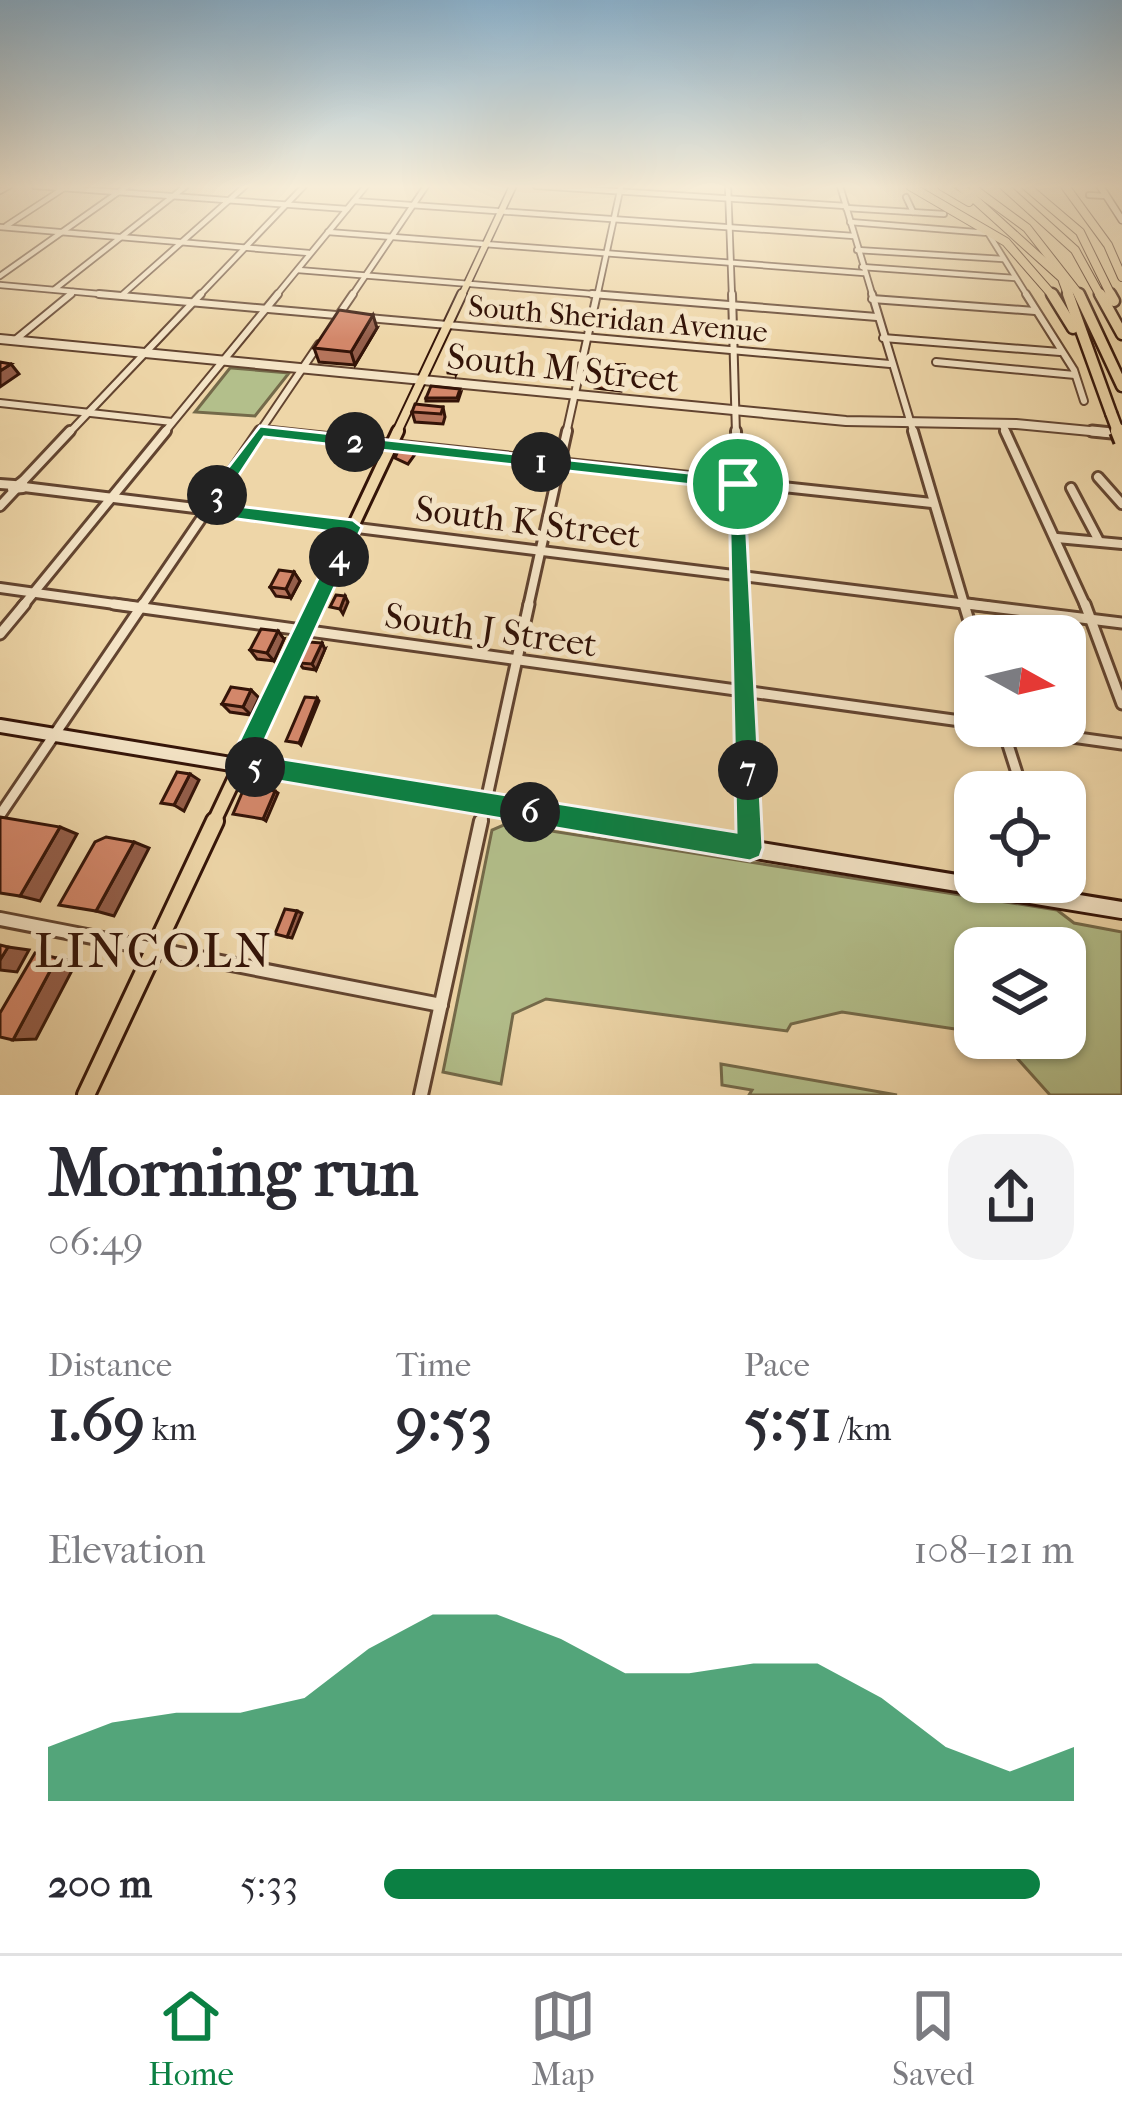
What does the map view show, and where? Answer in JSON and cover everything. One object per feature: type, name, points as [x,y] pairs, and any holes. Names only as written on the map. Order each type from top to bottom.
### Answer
[{"type":"highway","points":[[999,237],[1025,256],[1053,288],[1083,339]]},
{"type":"highway","points":[[1014,237],[1025,245],[1075,312]]},
{"type":"highway","points":[[1021,237],[1051,264],[1075,312],[1122,437]]},
{"type":"highway","points":[[1038,237],[1096,320],[1122,386]]},
{"type":"highway","points":[[1050,237],[1079,267],[1096,298],[1096,320]]},
{"type":"highway","points":[[1060,237],[1075,250],[1122,334]]},
{"type":"highway","points":[[1080,237],[1102,272],[1122,322]]},
{"type":"highway","points":[[1091,237],[1101,255],[1102,272]]},
{"type":"highway","points":[[1101,237],[1122,277]]},
{"type":"main road","points":[[86,1095],[488,237]]},
{"type":"main road","points":[[0,726],[750,848],[954,876]]},
{"type":"main road","points":[[1086,899],[1122,910]]},
{"type":"street","points":[[0,281],[56,237]]},
{"type":"street","points":[[54,290],[122,237]]},
{"type":"street","points":[[123,237],[311,254]]},
{"type":"street","points":[[121,296],[188,237]]},
{"type":"street","points":[[0,506],[255,237]]},
{"type":"street","points":[[0,634],[324,237]]},
{"type":"street","points":[[0,815],[391,237]]},
{"type":"street","points":[[392,237],[730,263],[1016,278]]},
{"type":"street","points":[[421,1095],[610,237]]},
{"type":"street","points":[[730,237],[750,848]]},
{"type":"street","points":[[854,237],[967,615]]},
{"type":"street","points":[[989,237],[1075,375],[1084,401]]},
{"type":"street","points":[[857,250],[1005,260]]},
{"type":"street","points":[[298,270],[877,317]]},
{"type":"street","name":"South Sheridan Avenue","points":[[0,281],[73,292],[890,364]]},
{"type":"street","points":[[0,352],[73,292]]},
{"type":"street","points":[[872,299],[1036,311]]},
{"type":"street","points":[[883,338],[1061,352]]},
{"type":"street","name":"South M Street","points":[[0,339],[735,411],[1002,424],[1122,437]]},
{"type":"street","points":[[937,362],[1075,375]]},
{"type":"street","points":[[0,403],[174,422]]},
{"type":"street","points":[[1002,424],[1092,620],[1122,704]]},
{"type":"street","points":[[260,431],[932,503]]},
{"type":"street","points":[[1098,477],[1122,504]]},
{"type":"street","name":"South K Street","points":[[0,484],[1122,623]]},
{"type":"street","points":[[1072,488],[1100,542]]},
{"type":"street","points":[[1055,538],[1122,544]]},
{"type":"street","name":"South J Street","points":[[0,588],[954,721]]},
{"type":"street","points":[[1086,739],[1122,744]]},
{"type":"street","points":[[0,919],[441,1005]]},
{"type":"green space","points":[[230,368],[289,373],[255,416],[195,412]]},
{"type":"green space","points":[[506,824],[954,894],[954,903],[1012,903],[1057,910],[1074,923],[1122,932],[1122,1095],[1050,1095],[1018,1059],[1086,1059],[1086,927],[954,927],[954,1029],[842,1012],[791,1024],[787,1031],[546,999],[513,1014],[501,1084],[443,1072],[492,830]]},
{"type":"green space","points":[[721,1064],[897,1095],[749,1095],[752,1090],[722,1085]]},
{"type":"building","points":[[339,310],[373,315],[351,352],[314,348]]},
{"type":"building","points":[[454,350],[462,351],[455,367],[447,367]]},
{"type":"building","points":[[607,364],[624,365],[622,381],[595,378],[597,368],[606,369]]},
{"type":"building","points":[[431,386],[460,389],[457,398],[426,398]]},
{"type":"building","points":[[415,404],[443,407],[441,414],[412,412]]},
{"type":"building","points":[[398,451],[416,453],[408,464],[395,458]]},
{"type":"building","points":[[279,570],[294,572],[286,589],[270,587]]},
{"type":"building","points":[[336,595],[345,596],[340,609],[330,607]]},
{"type":"building","points":[[261,629],[278,631],[267,653],[250,650]]},
{"type":"building","points":[[309,642],[322,643],[312,664],[299,663]]},
{"type":"building","points":[[231,687],[251,690],[243,707],[222,704]]},
{"type":"building","points":[[305,697],[317,698],[299,743],[286,741]]},
{"type":"building","points":[[177,772],[190,774],[174,805],[161,803]]},
{"type":"building","points":[[245,786],[275,791],[263,819],[233,814]]},
{"type":"building","points":[[0,817],[60,827],[20,896],[0,893]]},
{"type":"building","points":[[106,837],[134,842],[96,911],[59,905],[95,842]]},
{"type":"building","points":[[285,909],[297,911],[287,937],[275,934]]},
{"type":"building","points":[[35,953],[57,958],[13,1040],[0,1037],[0,1013]]},
{"type":"district","name":"LINCOLN","points":[[154,950]]},
{"type":"route","points":[[260,431],[738,484],[750,848],[241,765],[353,527],[213,510],[210,504],[260,431]]}]
